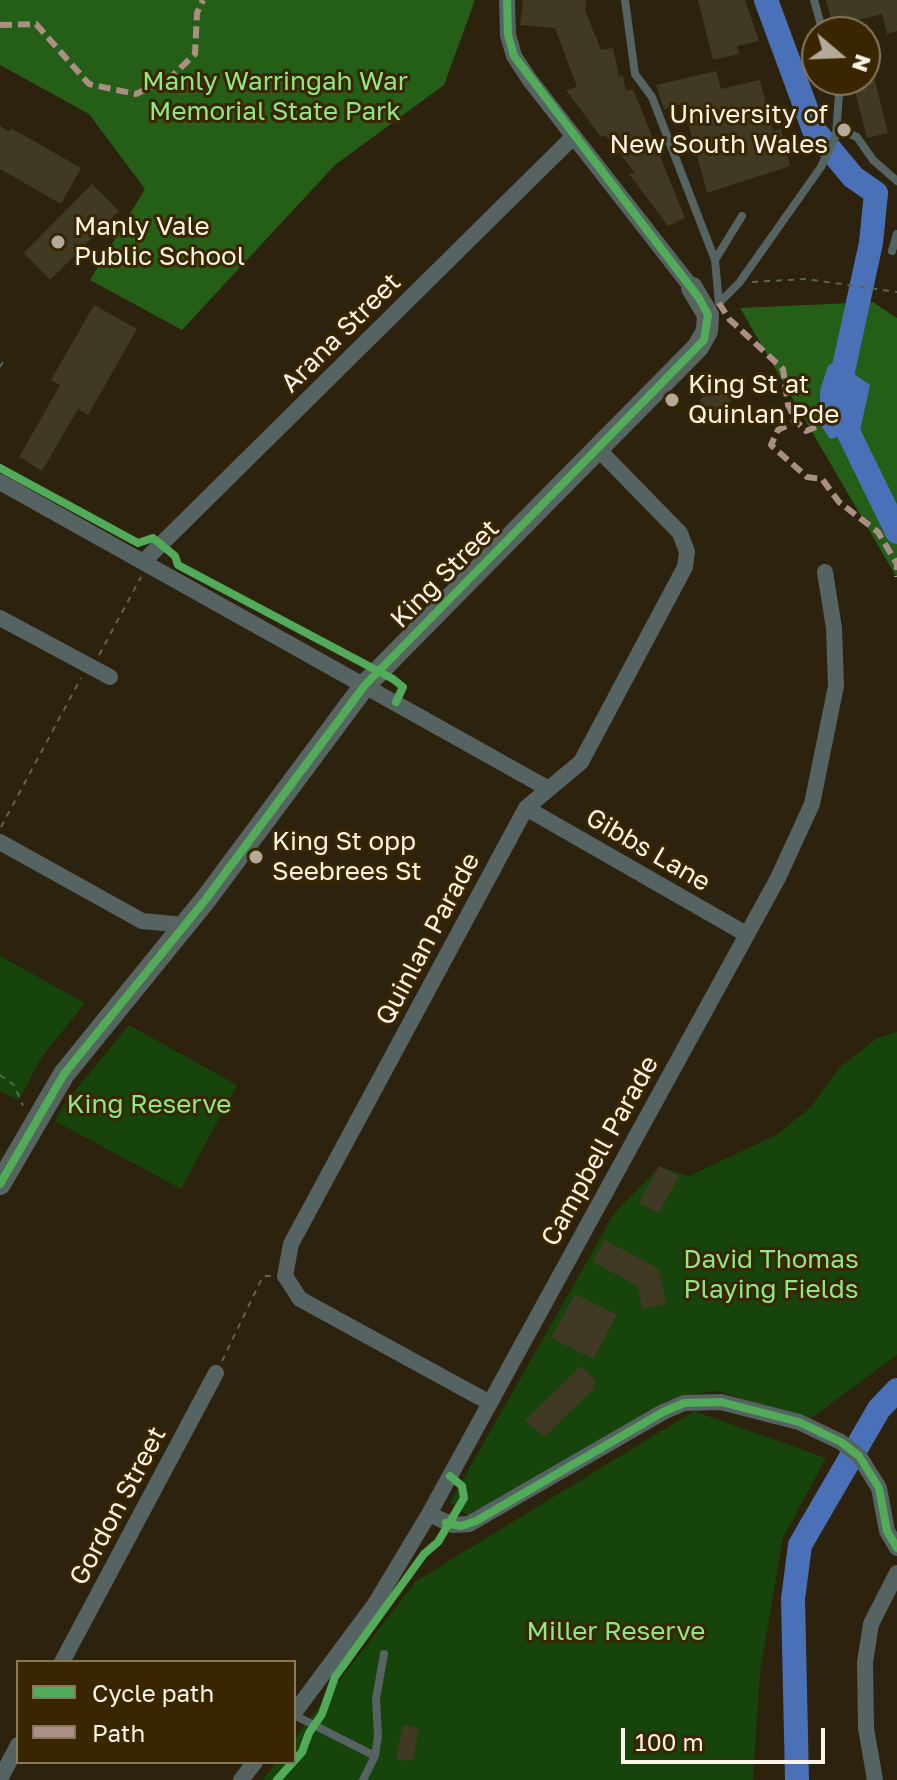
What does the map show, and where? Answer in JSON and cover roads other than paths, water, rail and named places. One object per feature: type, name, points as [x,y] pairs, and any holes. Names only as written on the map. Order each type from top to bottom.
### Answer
[{"type":"street","points":[[507,0],[508,35],[514,56],[573,137],[692,288],[714,309]]},
{"type":"street","name":"Arana Street","points":[[145,564],[573,137]]},
{"type":"street","name":"King Street","points":[[0,1184],[64,1074],[185,925],[365,685],[698,347],[714,309]]},
{"type":"street","name":"Quinlan Parade","points":[[490,1403],[300,1299],[285,1276],[291,1244],[526,808],[581,762],[687,560],[680,533],[597,448]]},
{"type":"street","points":[[0,482],[547,788]]},
{"type":"street","name":"Campbell Parade","points":[[296,1711],[375,1604],[429,1514],[778,878],[812,804],[836,686],[834,628],[825,572]]},
{"type":"street","points":[[0,618],[110,677]]},
{"type":"street","name":"Gibbs Lane","points":[[526,808],[746,934]]},
{"type":"street","points":[[0,842],[142,921],[185,925]]},
{"type":"street","points":[[142,921],[160,956]]},
{"type":"street","name":"Gordon Street","points":[[63,1660],[216,1373]]},
{"type":"street","points":[[429,1514],[453,1525],[476,1521],[642,1423],[684,1403],[721,1402],[799,1422],[841,1442],[859,1456],[879,1488],[887,1531],[897,1548]]},
{"type":"street","points":[[875,1780],[866,1728],[865,1662],[871,1624],[897,1573]]},
{"type":"street","points":[[0,1779],[16,1749]]},
{"type":"street","points":[[241,1780],[253,1764]]},
{"type":"lane","points":[[625,0],[635,74],[652,97],[715,260],[714,309]]},
{"type":"lane","points":[[714,309],[739,283],[821,167],[836,135],[839,96]]},
{"type":"lane","points":[[836,135],[847,133],[857,137],[873,160],[897,181]]},
{"type":"lane","points":[[715,260],[742,216]]},
{"type":"lane","points":[[892,251],[897,234]]},
{"type":"lane","points":[[363,1780],[375,1756],[378,1673],[384,1654]]},
{"type":"lane","points":[[296,1715],[375,1756]]},
{"type":"water","points":[[835,361],[870,385],[860,431],[830,439],[820,424],[820,390],[828,366]]},
{"type":"waterway","points":[[766,0],[814,130],[853,177],[876,193],[871,243],[840,385],[839,413],[897,532]]},
{"type":"waterway","points":[[797,1780],[793,1599],[800,1545],[879,1409],[897,1390]]},
{"type":"place","name":"University of New South Wales","points":[[844,130]]},
{"type":"place","name":"Manly Vale Public School","points":[[58,242]]},
{"type":"place","name":"King St at Quinlan Pde","points":[[672,400]]},
{"type":"place","name":"King St opp Seebrees St","points":[[256,857]]},
{"type":"park label","name":"Manly Warringah War Memorial State Park","points":[[275,97]]},
{"type":"park label","name":"King Reserve","points":[[149,1105]]},
{"type":"park label","name":"David Thomas Playing Fields","points":[[771,1275]]},
{"type":"park label","name":"Miller Reserve","points":[[616,1632]]}]
